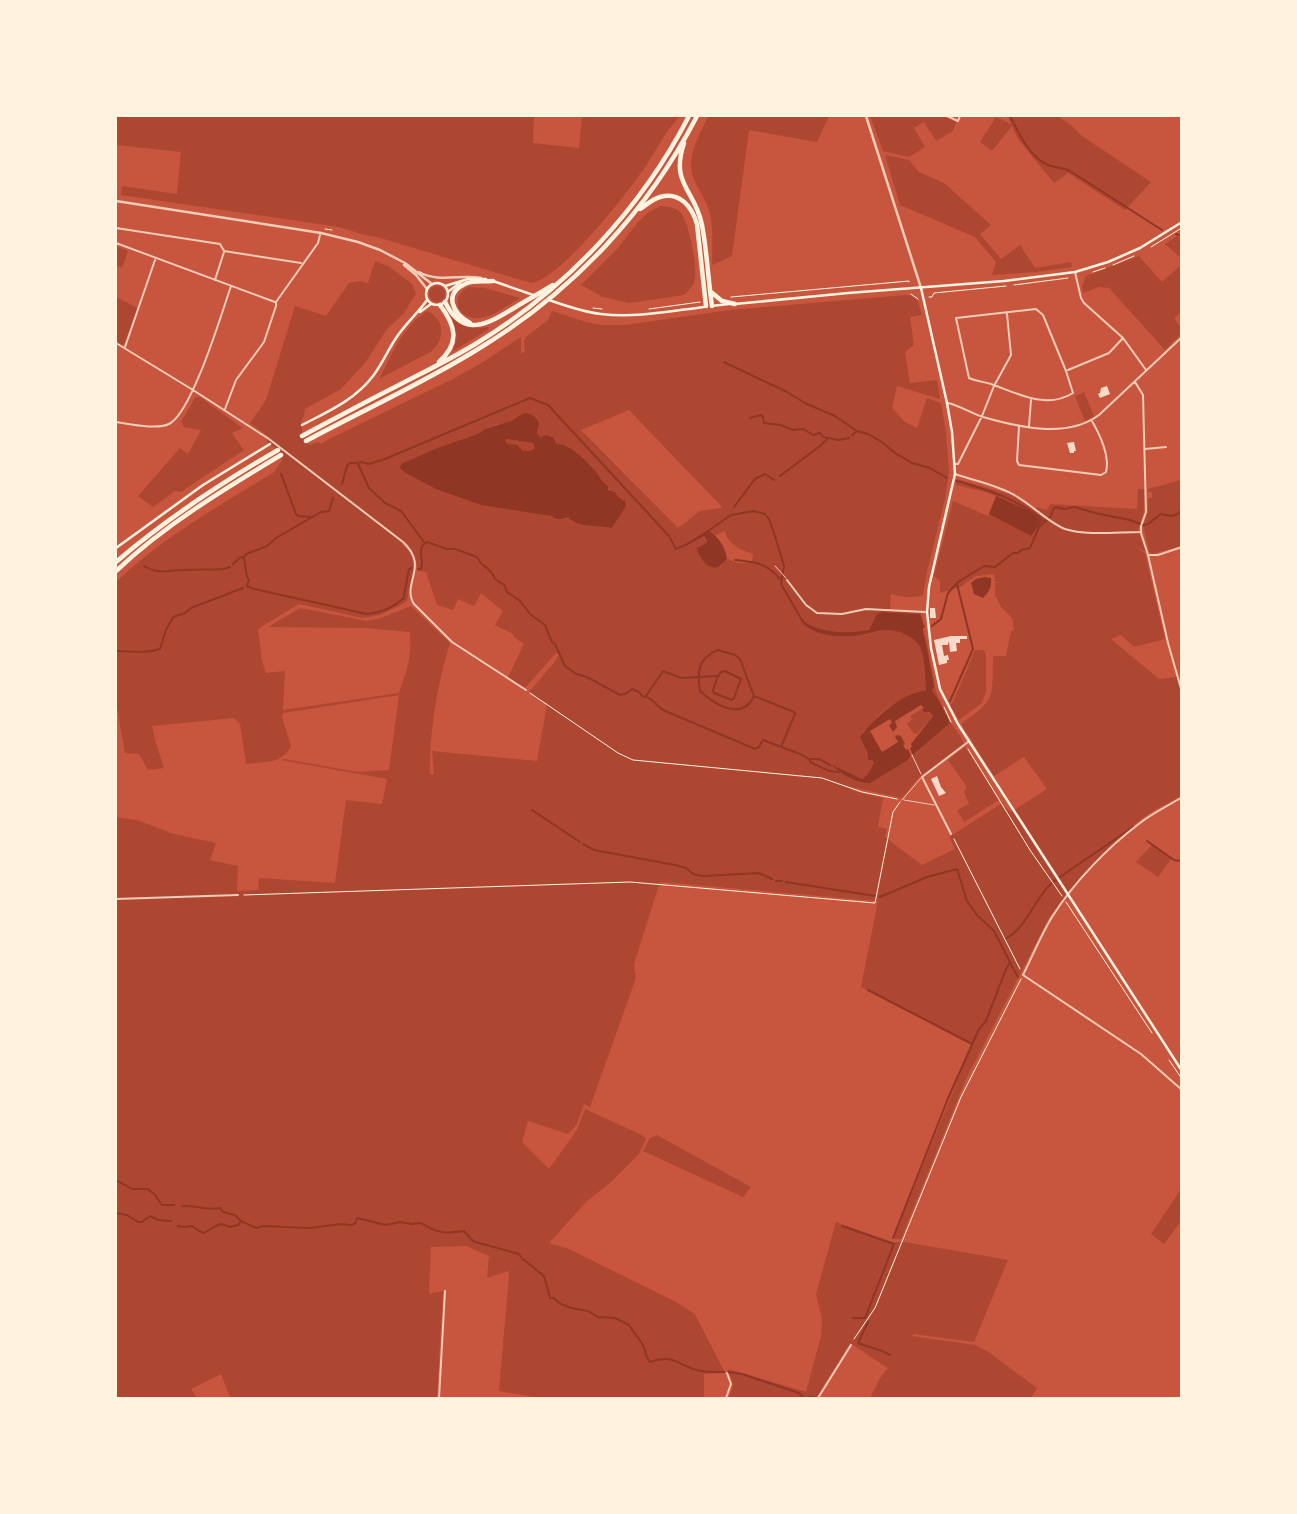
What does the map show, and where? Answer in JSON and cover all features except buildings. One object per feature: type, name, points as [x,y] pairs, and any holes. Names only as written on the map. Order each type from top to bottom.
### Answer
[{"type":"highway","points":[[689,116],[641,194],[568,275],[502,327],[304,439],[444,370],[510,329],[568,284],[636,211],[697,116]]},
{"type":"highway","points":[[688,132],[679,167],[683,184],[700,214],[710,292],[708,304]]},
{"type":"highway","points":[[636,211],[654,200],[668,196],[681,199],[690,206],[698,232],[708,304]]},
{"type":"highway","points":[[442,303],[460,321],[477,325],[494,320],[568,275]]},
{"type":"highway","points":[[477,325],[462,319],[456,313],[452,304],[454,296],[460,286],[493,281]]},
{"type":"highway","points":[[710,292],[722,301],[735,304]]},
{"type":"highway","points":[[432,368],[448,353],[454,337],[442,303]]},
{"type":"highway","points":[[116,562],[176,515],[278,450]]},
{"type":"highway","points":[[116,571],[170,527],[282,455]]},
{"type":"main road","points":[[445,286],[481,278],[594,313],[627,316],[708,304],[1004,281],[1075,272],[1140,248],[1181,222]]},
{"type":"main road","points":[[448,292],[439,282],[432,284],[427,289],[427,300],[431,303],[442,303],[448,292],[464,281]]},
{"type":"main road","points":[[921,288],[947,403],[955,464],[929,587],[927,612],[940,689],[967,743],[1181,1071]]},
{"type":"main road","points":[[302,425],[341,404],[372,378],[396,338],[427,300]]},
{"type":"main road","points":[[410,320],[431,303]]},
{"type":"main road","points":[[116,548],[269,441]]},
{"type":"street","points":[[866,116],[921,288]]},
{"type":"street","points":[[947,116],[958,121],[960,116]]},
{"type":"street","points":[[116,201],[321,233],[369,245],[429,276],[481,278]]},
{"type":"street","points":[[116,228],[220,244],[224,251],[215,280]]},
{"type":"street","points":[[224,410],[236,380],[264,342],[276,302],[318,243],[321,233]]},
{"type":"street","points":[[116,243],[276,302]]},
{"type":"street","points":[[224,251],[303,263]]},
{"type":"street","points":[[393,256],[416,275],[427,289]]},
{"type":"street","points":[[124,348],[156,258]]},
{"type":"street","points":[[405,263],[432,284]]},
{"type":"street","points":[[1075,272],[1084,303],[1123,338],[1147,371]]},
{"type":"street","points":[[116,422],[161,427],[178,416],[193,390],[231,286]]},
{"type":"street","points":[[1036,309],[1041,312],[1073,393],[1055,400],[1031,399],[969,378],[956,318],[1007,313],[1036,309]]},
{"type":"street","points":[[955,464],[960,461],[1011,355],[1007,313]]},
{"type":"street","points":[[947,403],[982,416],[1019,425],[1049,429],[1072,427],[1092,421],[1181,337]]},
{"type":"street","points":[[1066,371],[1109,353],[1123,338]]},
{"type":"street","points":[[116,343],[292,456],[411,549],[416,570],[410,597],[414,604],[452,642],[526,691]]},
{"type":"street","points":[[1135,382],[1143,395],[1146,512],[1141,533],[1181,692]]},
{"type":"street","points":[[1028,426],[1031,399]]},
{"type":"street","points":[[1019,425],[1019,465],[1101,475],[1107,469],[1107,460],[1100,435],[1092,421]]},
{"type":"street","points":[[1144,449],[1166,447]]},
{"type":"street","points":[[955,474],[1013,494],[1062,528],[1141,533]]},
{"type":"street","points":[[1148,555],[1158,555],[1181,547]]},
{"type":"street","points":[[787,580],[806,605],[817,613],[842,614],[866,609],[927,612]]},
{"type":"street","points":[[951,834],[922,777],[967,743]]},
{"type":"street","points":[[1181,797],[1147,818],[1105,852],[1052,917],[1023,975],[1141,1055],[1181,1090]]},
{"type":"street","points":[[116,899],[238,895]]},
{"type":"street","points":[[439,1398],[445,1291]]},
{"type":"street","points":[[819,1397],[850,1345]]},
{"type":"street","points":[[726,1398],[731,1384],[727,1373]]},
{"type":"street","points":[[217,1398],[224,1398]]},
{"type":"lane","points":[[775,566],[787,580]]},
{"type":"lane","points":[[902,800],[922,777],[912,755]]},
{"type":"lane","points":[[902,800],[936,805]]},
{"type":"path","points":[[731,297],[909,281]]},
{"type":"path","points":[[640,310],[708,304]]},
{"type":"path","points":[[584,307],[606,310]]},
{"type":"path","points":[[238,895],[630,882],[875,903],[893,812],[902,800],[862,792],[822,778],[633,760],[618,753],[526,691]]},
{"type":"path","points":[[967,743],[1030,850],[1154,1035]]},
{"type":"path","points":[[850,1345],[875,1308],[961,1097],[1023,975],[951,834]]},
{"type":"path","points":[[1167,1055],[1181,1079]]},
{"type":"shaded area","points":[[116,116],[534,116],[533,143],[579,148],[582,116],[679,116],[608,216],[558,267],[531,283],[339,227],[121,195],[122,186],[177,194],[181,152],[116,145]]},
{"type":"shaded area","points":[[708,116],[829,116],[817,142],[749,130],[732,256],[712,265],[711,217],[691,169],[695,145]]},
{"type":"shaded area","points":[[870,116],[943,116],[956,122],[953,131],[936,141],[924,122],[914,128],[925,147],[909,157],[883,151]]},
{"type":"shaded area","points":[[1008,116],[1057,116],[1151,182],[1125,210],[1068,173],[1054,183],[1018,139],[1012,126],[992,151],[980,142],[996,117],[1011,124]]},
{"type":"shaded area","points":[[885,155],[909,160],[919,172],[944,183],[991,225],[980,234],[1001,259],[1020,245],[1035,268],[1071,262],[1072,267],[992,275],[996,262],[975,237],[900,205]]},
{"type":"shaded area","points":[[661,206],[675,208],[681,213],[690,236],[695,277],[693,285],[684,295],[629,303],[603,297],[581,285],[642,219]]},
{"type":"shaded area","points":[[1177,236],[1181,238],[1181,258],[1165,244]]},
{"type":"shaded area","points":[[116,246],[128,251],[122,268],[116,265]]},
{"type":"shaded area","points":[[1139,256],[1162,282],[1181,265],[1181,312],[1174,318],[1181,328],[1181,334],[1165,350],[1109,288],[1099,287],[1083,293],[1086,276]]},
{"type":"shaded area","points":[[375,261],[388,266],[412,284],[416,294],[404,313],[387,329],[365,363],[341,389],[305,409],[301,421],[303,439],[310,445],[318,442],[321,444],[453,379],[521,337],[521,353],[525,352],[526,337],[548,320],[552,311],[586,322],[625,325],[730,310],[906,295],[917,300],[922,315],[910,317],[914,345],[905,352],[910,383],[937,380],[940,399],[897,386],[892,408],[905,422],[917,428],[927,398],[941,403],[949,472],[923,595],[907,597],[891,594],[890,611],[921,613],[924,625],[919,614],[882,612],[877,615],[869,630],[832,632],[815,627],[802,617],[809,629],[841,637],[893,630],[910,637],[921,648],[926,691],[891,706],[862,733],[868,760],[872,760],[874,764],[868,774],[862,779],[830,765],[851,779],[863,783],[908,760],[950,723],[932,692],[924,627],[936,692],[964,744],[919,777],[902,798],[852,787],[850,789],[883,798],[878,827],[887,829],[885,837],[922,865],[955,849],[949,837],[1001,804],[1011,812],[1047,789],[1024,757],[994,776],[963,727],[962,723],[987,702],[992,689],[993,656],[1006,656],[1011,631],[1014,630],[1012,618],[1001,607],[995,595],[995,583],[1000,582],[995,582],[994,574],[976,576],[960,587],[940,593],[940,581],[934,576],[953,501],[988,516],[989,514],[1031,536],[1028,510],[986,492],[956,485],[957,479],[1012,495],[1035,509],[1037,507],[1047,510],[1050,504],[1137,509],[1138,489],[1144,489],[1144,511],[1138,530],[1146,552],[1133,545],[1145,553],[1165,639],[1134,647],[1121,635],[1111,639],[1159,679],[1177,677],[1182,699],[1181,796],[1153,811],[1119,838],[1070,891],[1067,891],[1050,916],[966,1079],[901,1239],[893,1239],[972,1045],[861,987],[878,901],[660,882],[634,964],[636,978],[590,1107],[584,1104],[577,1124],[568,1134],[528,1121],[522,1142],[549,1169],[577,1130],[585,1109],[646,1139],[639,1154],[587,1201],[549,1243],[569,1249],[695,1314],[725,1373],[704,1374],[704,1398],[540,1398],[499,1391],[509,1275],[508,1271],[487,1278],[489,1256],[466,1246],[431,1247],[429,1294],[443,1291],[437,1398],[232,1398],[221,1374],[191,1389],[197,1398],[116,1398],[116,817],[137,820],[174,834],[216,843],[210,860],[238,866],[237,891],[258,890],[259,878],[335,883],[346,800],[382,804],[387,779],[281,760],[358,772],[389,770],[399,695],[283,713],[291,746],[283,756],[266,762],[246,764],[240,724],[234,718],[152,726],[164,768],[148,770],[139,754],[125,753],[116,702],[116,582],[172,536],[274,472],[282,461],[281,452],[266,441],[270,438],[250,423],[266,400],[295,306],[326,316],[349,283],[368,283]],"holes":[[[629,410],[722,508],[700,511],[678,528],[581,430]],[[524,413],[537,429],[538,435],[556,439],[557,444],[579,454],[594,469],[606,487],[624,500],[611,528],[572,522],[568,517],[556,519],[401,464],[511,421]],[[710,531],[716,535],[725,531],[732,544],[753,554],[752,563],[738,563],[727,559],[720,567],[697,548],[706,543],[703,536]],[[404,541],[412,551],[418,571],[426,572],[437,605],[453,610],[458,599],[474,606],[481,593],[503,611],[495,625],[513,634],[524,644],[508,677],[525,688],[556,653],[559,655],[529,692],[547,704],[537,761],[432,751],[434,775],[430,774],[435,708],[450,643],[411,606],[367,621],[300,608],[268,627],[365,628],[410,632],[408,663],[399,693],[283,710],[285,671],[266,673],[258,629],[299,604],[363,618],[380,615],[401,605],[407,601],[414,570],[409,551],[402,544]]]},
{"type":"shaded area","points":[[437,286],[443,288],[443,300],[437,302],[431,300],[429,294],[431,288]]},
{"type":"shaded area","points":[[468,287],[485,288],[520,298],[490,315],[472,318],[461,312],[457,302],[458,297]]},
{"type":"shaded area","points":[[116,297],[137,310],[124,344],[121,345],[116,341]]},
{"type":"shaded area","points":[[427,311],[440,324],[441,335],[436,346],[432,351],[379,379],[398,342],[413,322]]},
{"type":"shaded area","points":[[450,316],[468,327],[489,329],[453,351],[456,333]]},
{"type":"shaded area","points":[[1084,392],[1094,416],[1085,421],[1075,396]]},
{"type":"shaded area","points":[[200,397],[243,428],[232,433],[244,450],[181,492],[175,491],[153,507],[138,496],[180,448],[188,454],[201,430],[184,427],[181,422],[195,398]]},
{"type":"shaded area","points":[[524,413],[533,416],[539,423],[538,435],[554,438],[557,444],[573,450],[594,469],[608,486],[608,490],[615,492],[625,501],[626,506],[612,528],[582,525],[568,517],[558,519],[481,505],[436,489],[400,468],[401,464],[437,448],[511,421]],"holes":[[[507,439],[533,443],[535,448],[523,451],[517,445],[505,441]]]},
{"type":"shaded area","points":[[507,439],[533,443],[535,448],[523,451],[508,444],[505,441]]},
{"type":"shaded area","points":[[1181,480],[1181,546],[1152,554],[1143,526],[1148,512],[1148,498],[1152,498],[1152,492],[1148,492],[1148,489]]},
{"type":"shaded area","points":[[996,496],[1028,510],[1042,521],[1031,536],[989,514]]},
{"type":"shaded area","points":[[708,530],[720,542],[727,559],[714,568],[707,565],[699,555],[697,548],[707,541],[704,536],[686,546],[685,544]]},
{"type":"shaded area","points":[[985,577],[991,578],[991,584],[983,598],[974,594],[971,583]]},
{"type":"shaded area","points":[[882,612],[921,616],[925,626],[923,629],[934,686],[932,691],[950,723],[913,755],[911,744],[933,716],[924,712],[921,705],[895,721],[897,727],[893,732],[889,725],[892,723],[890,719],[870,731],[882,752],[898,742],[895,736],[901,736],[905,744],[903,745],[911,756],[870,783],[864,783],[848,777],[830,764],[862,779],[868,774],[874,763],[868,760],[860,737],[880,715],[899,701],[917,692],[926,691],[922,651],[911,637],[892,630],[848,636],[822,634],[806,627],[798,614],[808,624],[817,628],[847,632],[869,630],[877,614]]},
{"type":"shaded area","points":[[975,650],[984,650],[986,655],[986,692],[982,703],[959,720],[950,705]]},
{"type":"shaded area","points":[[922,709],[933,716],[917,734],[913,733],[907,724],[912,719],[910,716]]},
{"type":"shaded area","points":[[965,747],[999,800],[964,822],[957,810],[969,804],[964,792],[967,787],[948,760]]},
{"type":"shaded area","points":[[1152,845],[1171,859],[1158,877],[1136,862]]},
{"type":"shaded area","points":[[657,1135],[751,1187],[743,1197],[643,1151],[650,1138]]},
{"type":"shaded area","points":[[1181,1189],[1181,1221],[1164,1244],[1151,1234]]},
{"type":"shaded area","points":[[836,1222],[892,1242],[1008,1260],[974,1342],[912,1336],[975,1345],[987,1351],[1037,1388],[1031,1398],[870,1398],[888,1368],[850,1343],[816,1398],[729,1398],[733,1385],[728,1369],[806,1392],[821,1336],[822,1319],[816,1294]]},
{"type":"waterway","points":[[1010,116],[1025,144],[1042,162],[1070,171],[1162,230]]},
{"type":"waterway","points":[[1176,234],[1182,236]]},
{"type":"waterway","points":[[724,362],[835,416],[857,431]]},
{"type":"waterway","points":[[342,484],[350,463],[369,464],[385,459],[530,398],[548,405],[669,536],[676,549],[685,545]]},
{"type":"waterway","points":[[750,418],[761,415],[764,423],[793,430],[803,429],[813,435],[820,433],[828,438]]},
{"type":"waterway","points":[[852,435],[857,431],[868,434],[912,463],[930,468],[947,478]]},
{"type":"waterway","points":[[780,476],[828,438],[849,438]]},
{"type":"waterway","points":[[358,464],[369,488],[385,503],[401,511],[424,542]]},
{"type":"waterway","points":[[281,474],[296,514],[314,517]]},
{"type":"waterway","points":[[734,507],[755,479],[765,474],[774,480]]},
{"type":"waterway","points":[[956,481],[1006,498],[1043,520]]},
{"type":"waterway","points":[[333,498],[329,511],[321,512],[267,546],[246,554],[244,558],[249,580],[247,586],[367,614],[387,609],[404,598]]},
{"type":"waterway","points":[[932,626],[941,619],[948,593],[958,582],[984,566],[995,567],[1013,553],[1030,548],[1039,527],[1051,516],[1055,507],[1075,507],[1143,525],[1161,514],[1171,516],[1182,509]]},
{"type":"waterway","points":[[708,531],[731,515],[754,511],[765,514],[784,566],[781,584],[799,615]]},
{"type":"waterway","points":[[418,569],[421,569],[421,551],[427,542],[477,557],[495,579],[504,585],[507,592],[545,625],[565,666],[576,674],[620,695],[632,689],[663,710],[755,749],[763,740],[830,765]]},
{"type":"waterway","points":[[233,564],[241,557],[244,558]]},
{"type":"waterway","points":[[735,560],[760,564],[780,579]]},
{"type":"waterway","points":[[144,566],[164,571],[230,567]]},
{"type":"waterway","points":[[404,596],[409,569],[412,568]]},
{"type":"waterway","points":[[950,701],[973,649],[957,584]]},
{"type":"waterway","points":[[116,651],[144,652],[160,649],[173,617],[243,588]]},
{"type":"waterway","points":[[754,696],[749,704],[735,709],[713,701],[700,691],[699,672],[703,661],[718,650],[735,655],[740,659],[754,696],[794,712],[781,747]]},
{"type":"waterway","points":[[646,696],[663,671],[681,678],[718,676],[725,671],[741,679],[732,700],[714,693],[718,676]]},
{"type":"waterway","points":[[810,760],[829,771],[839,772]]},
{"type":"waterway","points":[[532,810],[580,842]]},
{"type":"waterway","points":[[1060,877],[1133,827]]},
{"type":"waterway","points":[[1147,841],[1174,860],[1182,861]]},
{"type":"waterway","points":[[583,844],[594,850],[675,865],[703,876],[759,873],[772,879]]},
{"type":"waterway","points":[[880,897],[927,877],[957,869],[967,901],[994,931],[1013,968]]},
{"type":"waterway","points":[[776,881],[782,881]]},
{"type":"waterway","points":[[786,882],[875,896]]},
{"type":"waterway","points":[[1007,938],[1020,926],[1052,883]]},
{"type":"waterway","points":[[893,1238],[949,1096],[979,1029],[986,1021],[1010,962]]},
{"type":"waterway","points":[[1014,970],[1018,977]]},
{"type":"waterway","points":[[868,990],[972,1044]]},
{"type":"waterway","points":[[116,1180],[132,1189],[148,1189],[162,1205],[174,1205]]},
{"type":"waterway","points":[[182,1206],[220,1208],[256,1228],[351,1225],[355,1224],[357,1218],[386,1225],[400,1222],[421,1223],[441,1232],[464,1231],[473,1241],[519,1254],[521,1257]]},
{"type":"waterway","points":[[116,1213],[127,1215],[138,1222],[150,1216],[171,1221]]},
{"type":"waterway","points":[[178,1226],[192,1226],[204,1233],[221,1224],[230,1227],[241,1221]]},
{"type":"waterway","points":[[842,1226],[894,1244],[865,1318],[853,1318]]},
{"type":"waterway","points":[[523,1259],[544,1276],[550,1298],[571,1308],[588,1311],[598,1317],[615,1318],[629,1325],[643,1345],[650,1362],[666,1359],[701,1371],[724,1372]]},
{"type":"waterway","points":[[868,1322],[858,1343],[890,1355]]},
{"type":"waterway","points":[[728,1372],[799,1393],[804,1398]]},
{"type":"waterway","points":[[808,1398],[817,1398]]}]
